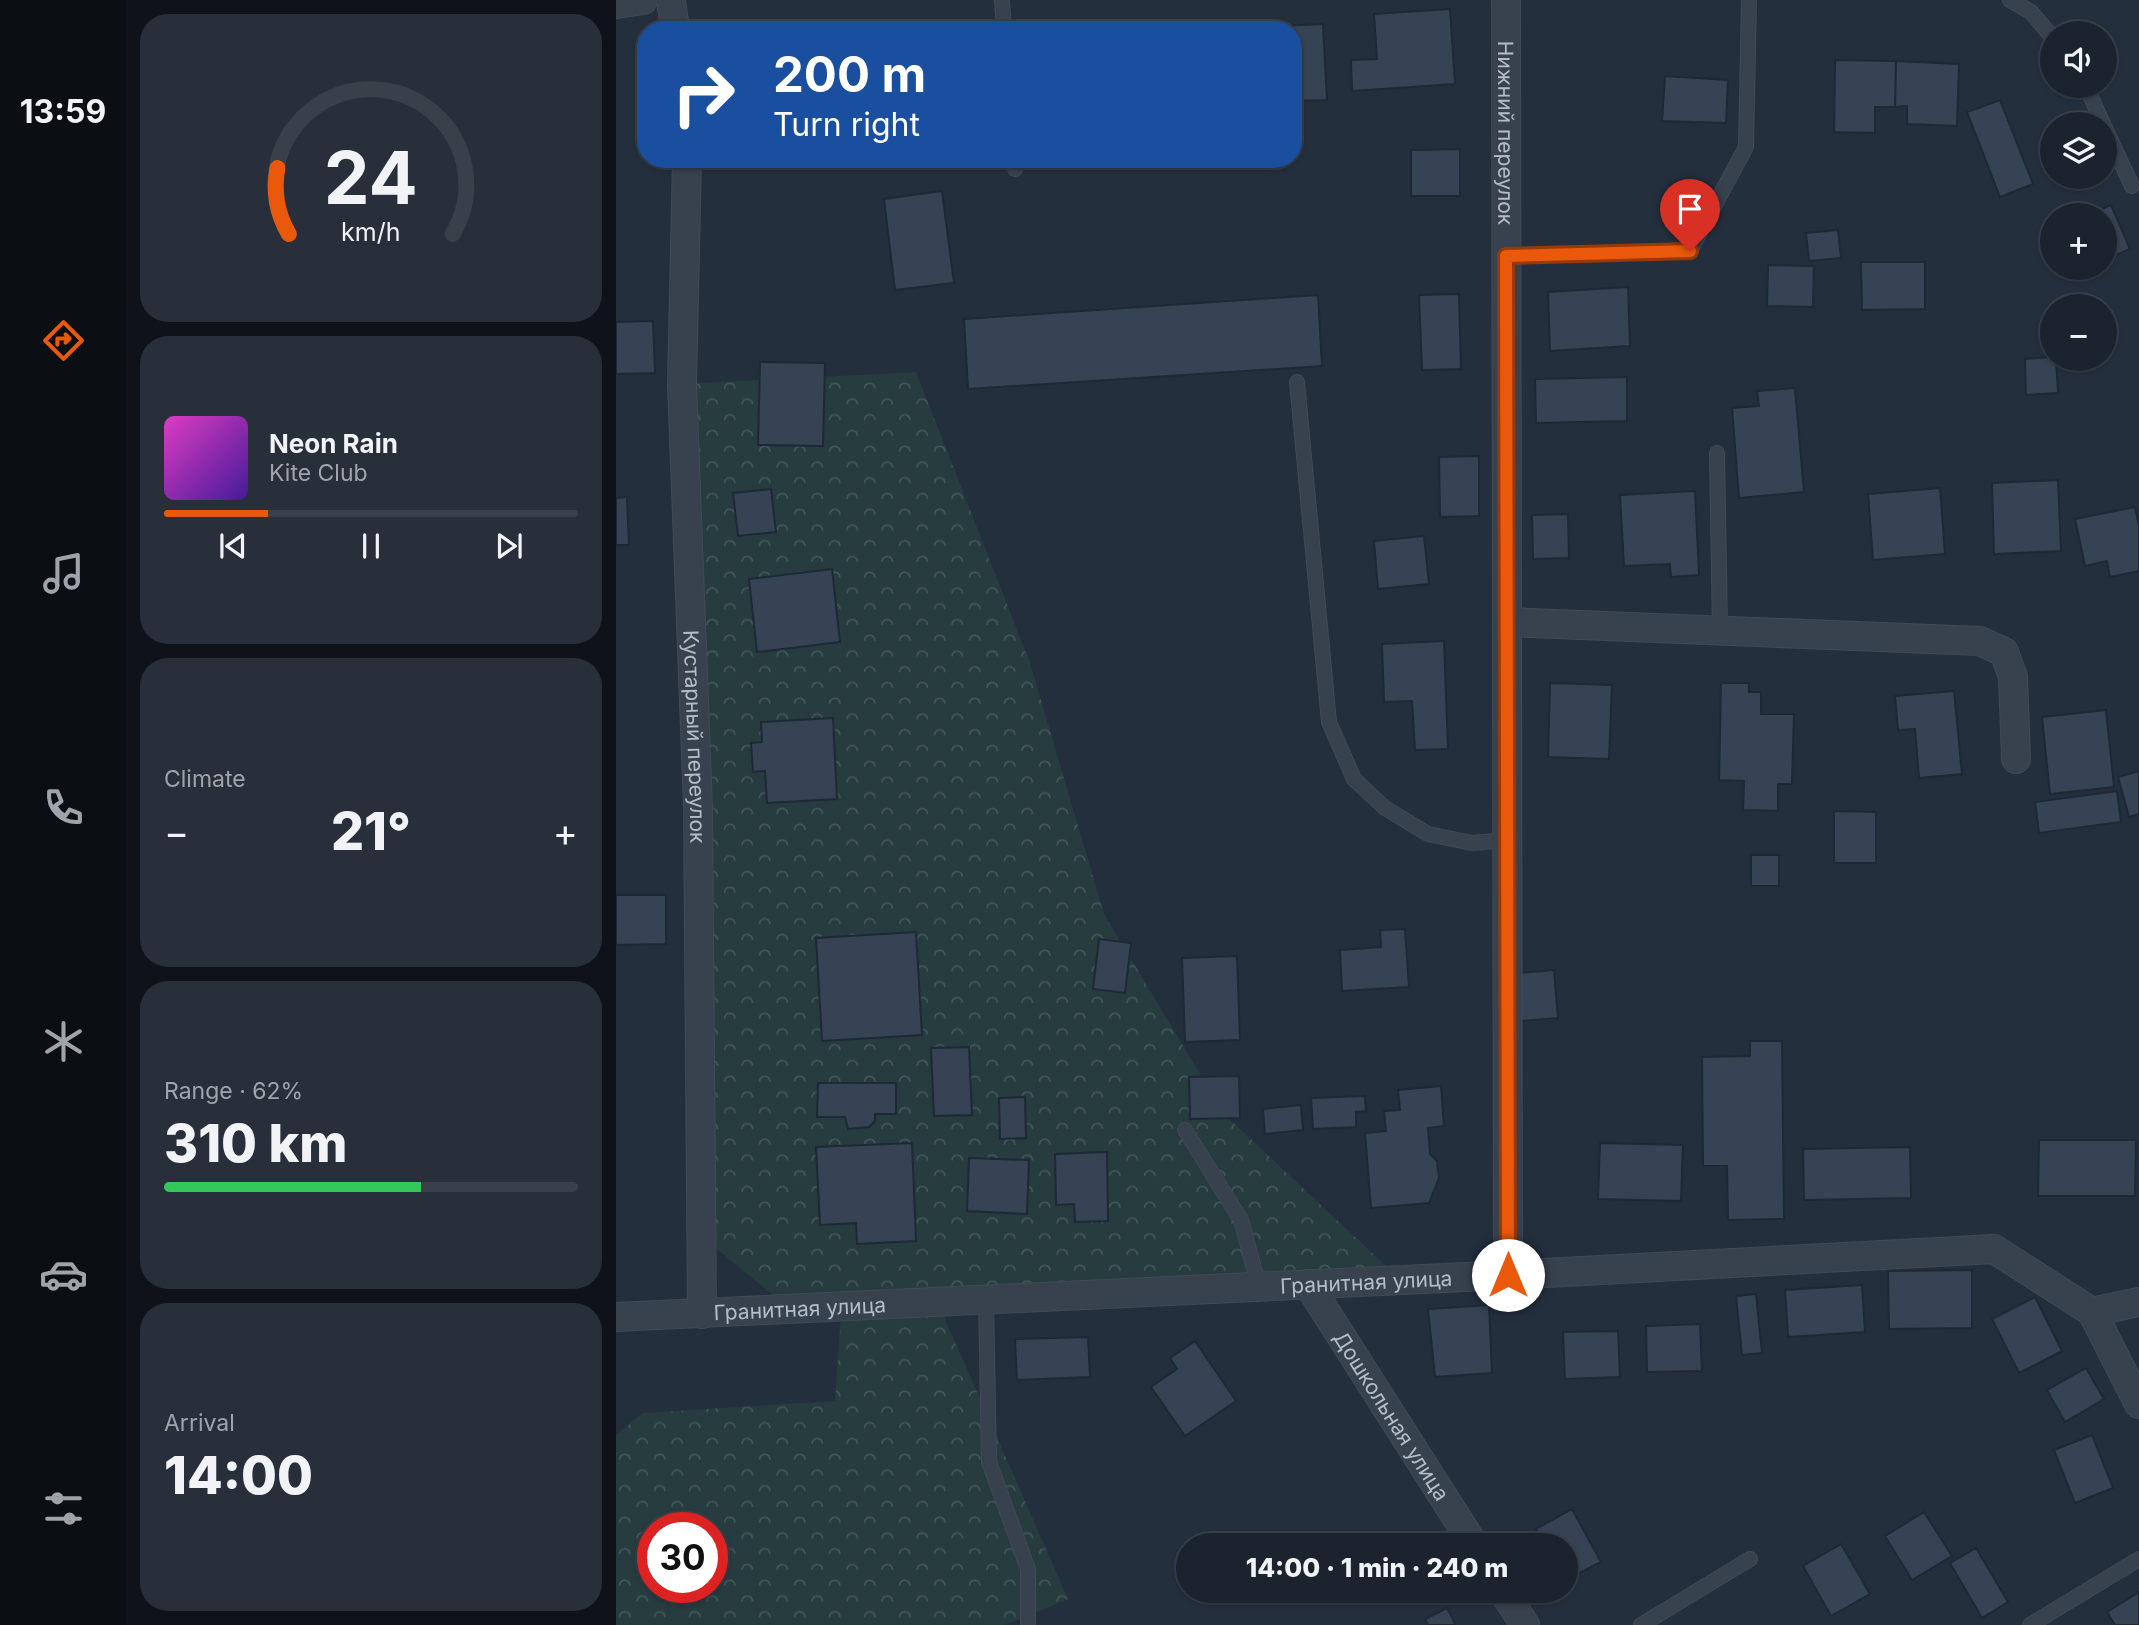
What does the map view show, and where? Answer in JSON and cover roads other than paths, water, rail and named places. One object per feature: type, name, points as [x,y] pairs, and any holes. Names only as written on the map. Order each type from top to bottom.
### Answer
[{"type":"street","points":[[616,4],[643,0]]},
{"type":"street","points":[[671,0],[674,21]]},
{"type":"street","name":"Нижний переулок","points":[[1506,0],[1508,1275]]},
{"type":"street","name":"Кустарный переулок","points":[[687,168],[682,384],[698,808],[702,1314]]},
{"type":"street","points":[[1507,622],[1980,640],[2004,652],[2013,677],[2016,759]]},
{"type":"street","name":"Гранитная улица","points":[[616,1317],[1994,1249],[2092,1312]]},
{"type":"street","name":"Дошкольная улица","points":[[1308,1284],[1466,1533]]},
{"type":"street","points":[[2139,1302],[2092,1312],[2139,1404]]},
{"type":"street","points":[[1511,1603],[1525,1625]]},
{"type":"lane","points":[[1002,0],[1003,21]]},
{"type":"lane","points":[[1506,256],[1690,251],[1746,147],[1749,0]]},
{"type":"lane","points":[[2010,0],[2031,12],[2040,23]]},
{"type":"lane","points":[[2117,154],[2132,187]]},
{"type":"lane","points":[[1297,382],[1329,722],[1354,779],[1385,808],[1428,834],[1472,843],[1507,840]]},
{"type":"lane","points":[[1717,453],[1720,630]]},
{"type":"lane","points":[[1185,1130],[1241,1220],[1259,1287]]},
{"type":"lane","points":[[986,1299],[989,1462],[1028,1569],[1028,1625]]},
{"type":"lane","points":[[1641,1625],[1750,1559]]},
{"type":"lane","points":[[2030,1625],[2139,1559]]}]
